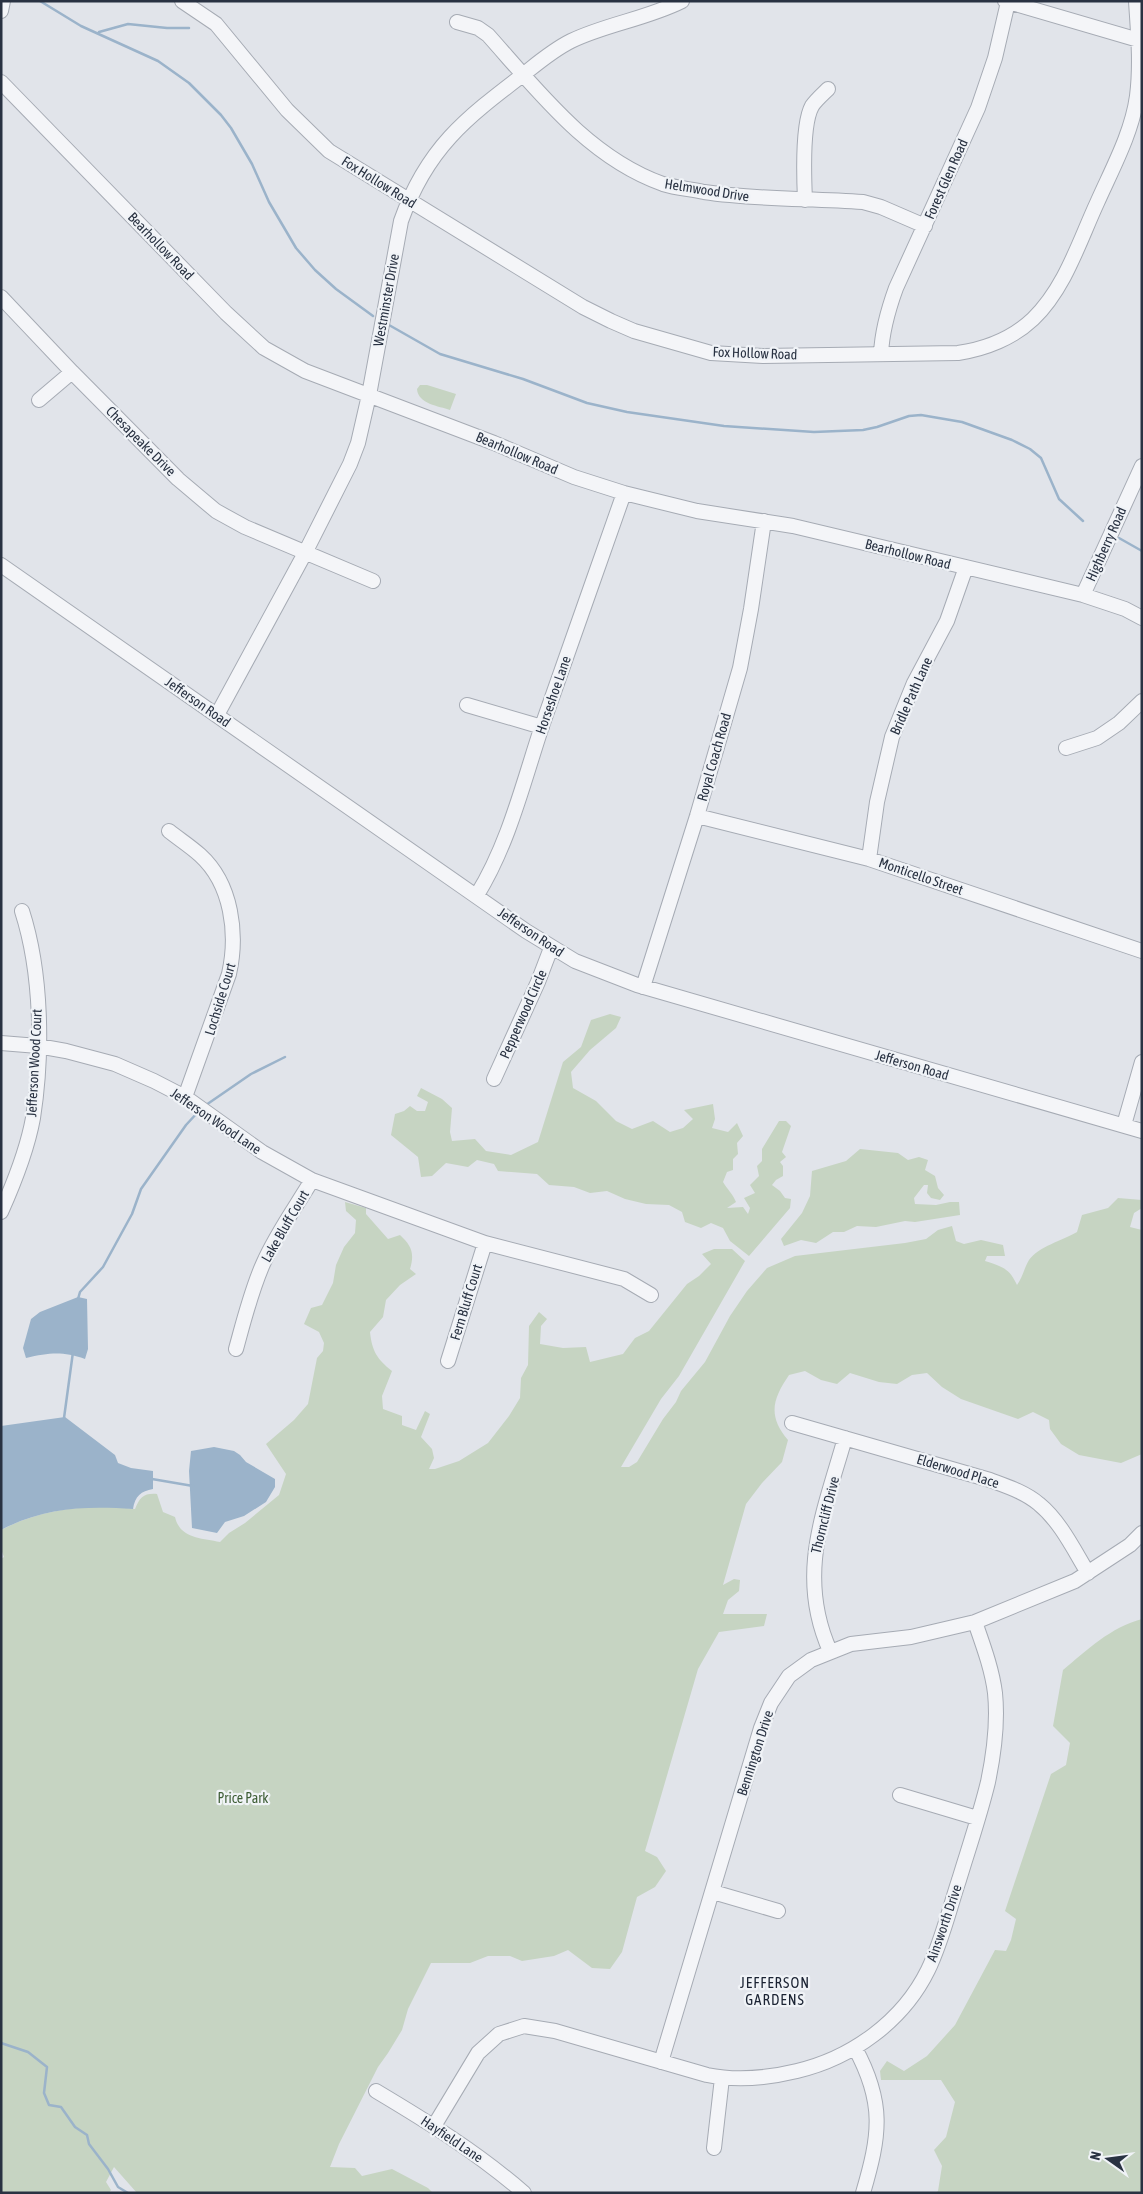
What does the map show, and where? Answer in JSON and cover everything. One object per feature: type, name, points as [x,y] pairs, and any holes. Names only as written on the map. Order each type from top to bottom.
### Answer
[{"type":"street","points":[[1,11],[3,1]]},
{"type":"street","name":"Westminster Drive","points":[[217,715],[305,553],[350,464],[360,436],[370,395],[395,248],[408,200],[434,154],[450,136],[495,95],[546,56],[571,41],[606,27],[641,18],[682,1]]},
{"type":"street","name":"Fox Hollow Road","points":[[192,4],[216,24],[287,110],[329,151],[408,200],[583,307],[634,331],[711,353],[763,356],[958,353],[979,350],[1021,328],[1046,305],[1067,269],[1130,125],[1137,98],[1141,56],[1136,1]]},
{"type":"street","points":[[1007,2],[1140,40]]},
{"type":"street","name":"Forest Glen Road","points":[[882,354],[882,337],[886,316],[896,288],[986,86],[996,58],[1007,2]]},
{"type":"street","name":"Helmwood Drive","points":[[457,22],[478,28],[488,35],[580,134],[603,152],[643,176],[664,184],[740,197],[864,202],[881,207],[925,226]]},
{"type":"street","name":"Bearhollow Road","points":[[1,82],[226,313],[264,348],[305,371],[494,443],[574,477],[624,493],[697,511],[793,526],[1083,595],[1125,609],[1142,618]]},
{"type":"street","points":[[805,200],[804,165],[808,123],[812,107],[828,89]]},
{"type":"street","name":"Chesapeake Drive","points":[[1,296],[72,372],[178,479],[216,511],[246,527],[373,581]]},
{"type":"street","points":[[39,400],[72,372]]},
{"type":"street","name":"Highberry Road","points":[[1083,595],[1142,466]]},
{"type":"street","name":"Horseshoe Lane","points":[[476,895],[492,870],[508,828],[624,493]]},
{"type":"street","name":"Royal Coach Road","points":[[643,986],[697,816],[740,668],[752,609],[764,521]]},
{"type":"street","name":"Jefferson Road","points":[[1,566],[551,948],[575,961],[643,986],[1142,1131]]},
{"type":"street","name":"Bridle Path Lane","points":[[869,859],[877,802],[892,737],[914,683],[947,622],[966,567]]},
{"type":"street","points":[[1066,748],[1097,738],[1119,723],[1142,701]]},
{"type":"street","points":[[468,705],[542,728]]},
{"type":"street","name":"Monticello Street","points":[[697,816],[869,859],[1142,951]]},
{"type":"street","name":"Lochside Court","points":[[169,831],[201,856],[217,877],[228,903],[234,938],[233,959],[227,982],[185,1097]]},
{"type":"street","name":"Jefferson Wood Court","points":[[1,1212],[27,1144],[31,1127],[38,1046],[35,966],[29,933],[22,911]]},
{"type":"street","name":"Pepperwood Circle","points":[[494,1079],[538,982],[551,948]]},
{"type":"street","name":"Jefferson Wood Lane","points":[[1,1043],[38,1046],[94,1057],[154,1081],[185,1097],[262,1152],[312,1180]]},
{"type":"street","points":[[1124,1125],[1142,1062]]},
{"type":"street","name":"Lake Bluff Court","points":[[236,1349],[262,1265],[312,1180],[485,1243]]},
{"type":"street","points":[[485,1243],[624,1279],[651,1295]]},
{"type":"street","name":"Fern Bluff Court","points":[[448,1360],[485,1243]]},
{"type":"street","name":"Elderwood Place","points":[[792,1423],[990,1480],[1014,1489],[1038,1503],[1051,1516],[1088,1573]]},
{"type":"street","name":"Thorncliff Drive","points":[[830,1651],[820,1630],[813,1574],[815,1548],[845,1438]]},
{"type":"street","name":"Bennington Drive","points":[[661,2062],[761,1728],[771,1702],[789,1676],[811,1660],[850,1644],[911,1637],[975,1622],[1075,1582],[1130,1544],[1142,1533]]},
{"type":"street","name":"Ainsworth Drive","points":[[434,2126],[478,2053],[499,2034],[524,2026],[555,2031],[722,2078],[778,2076],[809,2068],[855,2048],[894,2017],[913,1995],[928,1970],[939,1943],[983,1803],[994,1755],[995,1703],[987,1657],[975,1622]]},
{"type":"street","points":[[900,1795],[978,1818]]},
{"type":"street","points":[[713,1892],[778,1911]]},
{"type":"street","points":[[855,2048],[865,2065],[876,2097],[878,2118],[877,2135],[863,2193]]},
{"type":"street","points":[[714,2148],[722,2078]]},
{"type":"street","name":"Hayfield Lane","points":[[376,2091],[434,2126],[492,2166],[524,2193]]},
{"type":"green space","points":[[420,385],[427,385],[456,394],[450,410],[430,404],[421,398],[417,389]]},
{"type":"green space","points":[[610,1014],[621,1017],[616,1028],[590,1050],[571,1072],[573,1088],[596,1101],[616,1121],[632,1129],[653,1121],[670,1132],[683,1128],[693,1119],[684,1110],[713,1104],[715,1119],[712,1128],[728,1132],[737,1123],[743,1136],[737,1143],[738,1154],[733,1159],[733,1170],[727,1172],[723,1182],[736,1202],[727,1208],[743,1207],[748,1214],[750,1208],[744,1198],[755,1193],[750,1185],[759,1176],[757,1166],[762,1161],[762,1149],[779,1121],[786,1121],[791,1126],[782,1152],[786,1157],[780,1162],[783,1166],[783,1176],[772,1185],[785,1198],[791,1199],[790,1208],[749,1256],[730,1241],[723,1228],[711,1223],[701,1228],[685,1222],[682,1212],[669,1205],[646,1204],[625,1199],[607,1191],[590,1193],[574,1187],[549,1185],[537,1174],[498,1171],[494,1164],[477,1160],[468,1167],[446,1163],[432,1176],[421,1177],[418,1157],[391,1135],[395,1114],[404,1111],[410,1106],[417,1111],[425,1111],[428,1102],[417,1096],[421,1088],[442,1099],[452,1108],[450,1132],[452,1141],[475,1139],[486,1151],[511,1155],[538,1142],[563,1062],[581,1047],[591,1020]]},
{"type":"green space","points":[[860,1149],[898,1153],[908,1160],[919,1157],[928,1160],[925,1170],[935,1176],[938,1188],[944,1195],[940,1200],[931,1198],[927,1193],[928,1185],[924,1185],[914,1198],[915,1204],[936,1205],[959,1202],[960,1215],[915,1222],[905,1221],[876,1227],[857,1226],[844,1232],[833,1232],[816,1243],[801,1240],[784,1246],[781,1239],[802,1213],[810,1196],[812,1171],[846,1161]]},
{"type":"green space","name":"Price Park","points":[[1118,1198],[1142,1200],[1142,1208],[1134,1213],[1130,1227],[1142,1230],[1142,1454],[1121,1463],[1079,1455],[1061,1444],[1050,1429],[1049,1420],[1033,1412],[1018,1419],[961,1399],[942,1387],[927,1373],[912,1375],[897,1384],[879,1382],[850,1373],[837,1384],[821,1380],[805,1371],[789,1375],[779,1392],[775,1408],[777,1423],[788,1440],[782,1462],[762,1483],[746,1504],[723,1585],[734,1579],[740,1580],[739,1591],[728,1600],[723,1614],[767,1614],[764,1626],[719,1632],[698,1669],[645,1851],[657,1857],[666,1871],[655,1887],[637,1897],[622,1952],[610,1969],[592,1968],[568,1950],[554,1956],[522,1961],[510,1956],[488,1956],[470,1963],[431,1963],[408,2009],[402,2030],[378,2067],[339,2144],[330,2167],[355,2168],[362,2176],[392,2169],[428,2188],[433,2193],[137,2193],[114,2167],[106,2182],[111,2190],[109,2193],[1,2193],[1,1559],[4,1557],[1,1549],[1,1530],[32,1517],[66,1509],[118,1507],[135,1509],[143,1497],[149,1494],[157,1494],[163,1512],[175,1517],[182,1530],[187,1534],[220,1542],[279,1495],[286,1474],[266,1444],[294,1420],[308,1404],[317,1358],[323,1351],[324,1343],[319,1332],[304,1324],[311,1308],[322,1305],[333,1283],[336,1265],[344,1247],[355,1233],[356,1220],[346,1211],[345,1202],[366,1208],[366,1214],[388,1239],[400,1235],[407,1242],[411,1250],[410,1269],[416,1274],[400,1285],[386,1300],[383,1317],[370,1332],[376,1354],[392,1371],[382,1396],[383,1409],[402,1416],[402,1425],[416,1430],[425,1411],[430,1414],[421,1437],[432,1449],[434,1458],[429,1469],[435,1469],[459,1461],[488,1443],[509,1416],[520,1398],[521,1378],[528,1365],[529,1326],[539,1312],[547,1319],[541,1326],[540,1344],[563,1348],[586,1347],[590,1362],[623,1354],[635,1338],[649,1331],[687,1284],[699,1276],[711,1264],[702,1254],[714,1249],[732,1249],[745,1261],[679,1376],[661,1399],[621,1467],[629,1467],[637,1462],[663,1419],[676,1402],[681,1391],[705,1362],[730,1316],[747,1291],[767,1268],[795,1256],[926,1239],[938,1230],[952,1226],[956,1241],[964,1244],[981,1240],[1003,1245],[1005,1256],[987,1256],[985,1261],[1005,1269],[1017,1285],[1027,1263],[1033,1255],[1077,1232],[1082,1215],[1108,1208]]},
{"type":"green space","points":[[1142,1619],[1142,2193],[936,2193],[938,2191],[942,2166],[934,2150],[946,2137],[955,2102],[941,2080],[881,2080],[880,2071],[887,2061],[904,2071],[927,2056],[955,2025],[995,1950],[1006,1951],[1016,1919],[1005,1911],[1051,1774],[1066,1765],[1070,1743],[1053,1726],[1063,1670],[1110,1633]]},
{"type":"water","points":[[78,1297],[87,1299],[88,1349],[85,1359],[56,1354],[26,1358],[23,1348],[31,1319],[40,1312]]},
{"type":"water","points":[[65,1417],[115,1455],[118,1463],[131,1468],[153,1471],[153,1489],[139,1495],[133,1509],[82,1508],[50,1512],[17,1522],[1,1530],[1,1426]]},
{"type":"water","points":[[214,1447],[234,1451],[246,1462],[275,1479],[275,1487],[266,1502],[244,1516],[225,1522],[217,1533],[192,1528],[189,1471],[191,1451]]},
{"type":"waterway","points":[[40,1],[81,26],[158,61],[189,83],[221,115],[231,128],[252,164],[269,202],[296,248],[315,270],[336,289],[373,316]]},
{"type":"waterway","points":[[99,32],[128,24],[189,28]]},
{"type":"waterway","points":[[389,325],[440,354],[523,379],[587,403],[627,412],[724,426],[814,432],[863,430],[909,416],[921,415],[962,422],[1012,440],[1030,449],[1041,458],[1059,499],[1083,521]]},
{"type":"waterway","points":[[1119,538],[1142,551]]},
{"type":"waterway","points":[[206,1105],[251,1074],[285,1057]]},
{"type":"waterway","points":[[78,1299],[80,1292],[103,1267],[132,1214],[141,1189],[186,1125],[198,1112]]},
{"type":"waterway","points":[[64,1418],[73,1352]]},
{"type":"waterway","points":[[152,1479],[193,1486]]},
{"type":"waterway","points":[[1,2043],[28,2052],[47,2067],[44,2093],[49,2105],[61,2107],[75,2127],[87,2135],[89,2144],[108,2169],[118,2187],[128,2193]]},
{"type":"district","name":"JEFFERSON GARDENS","points":[[775,1990]]}]
